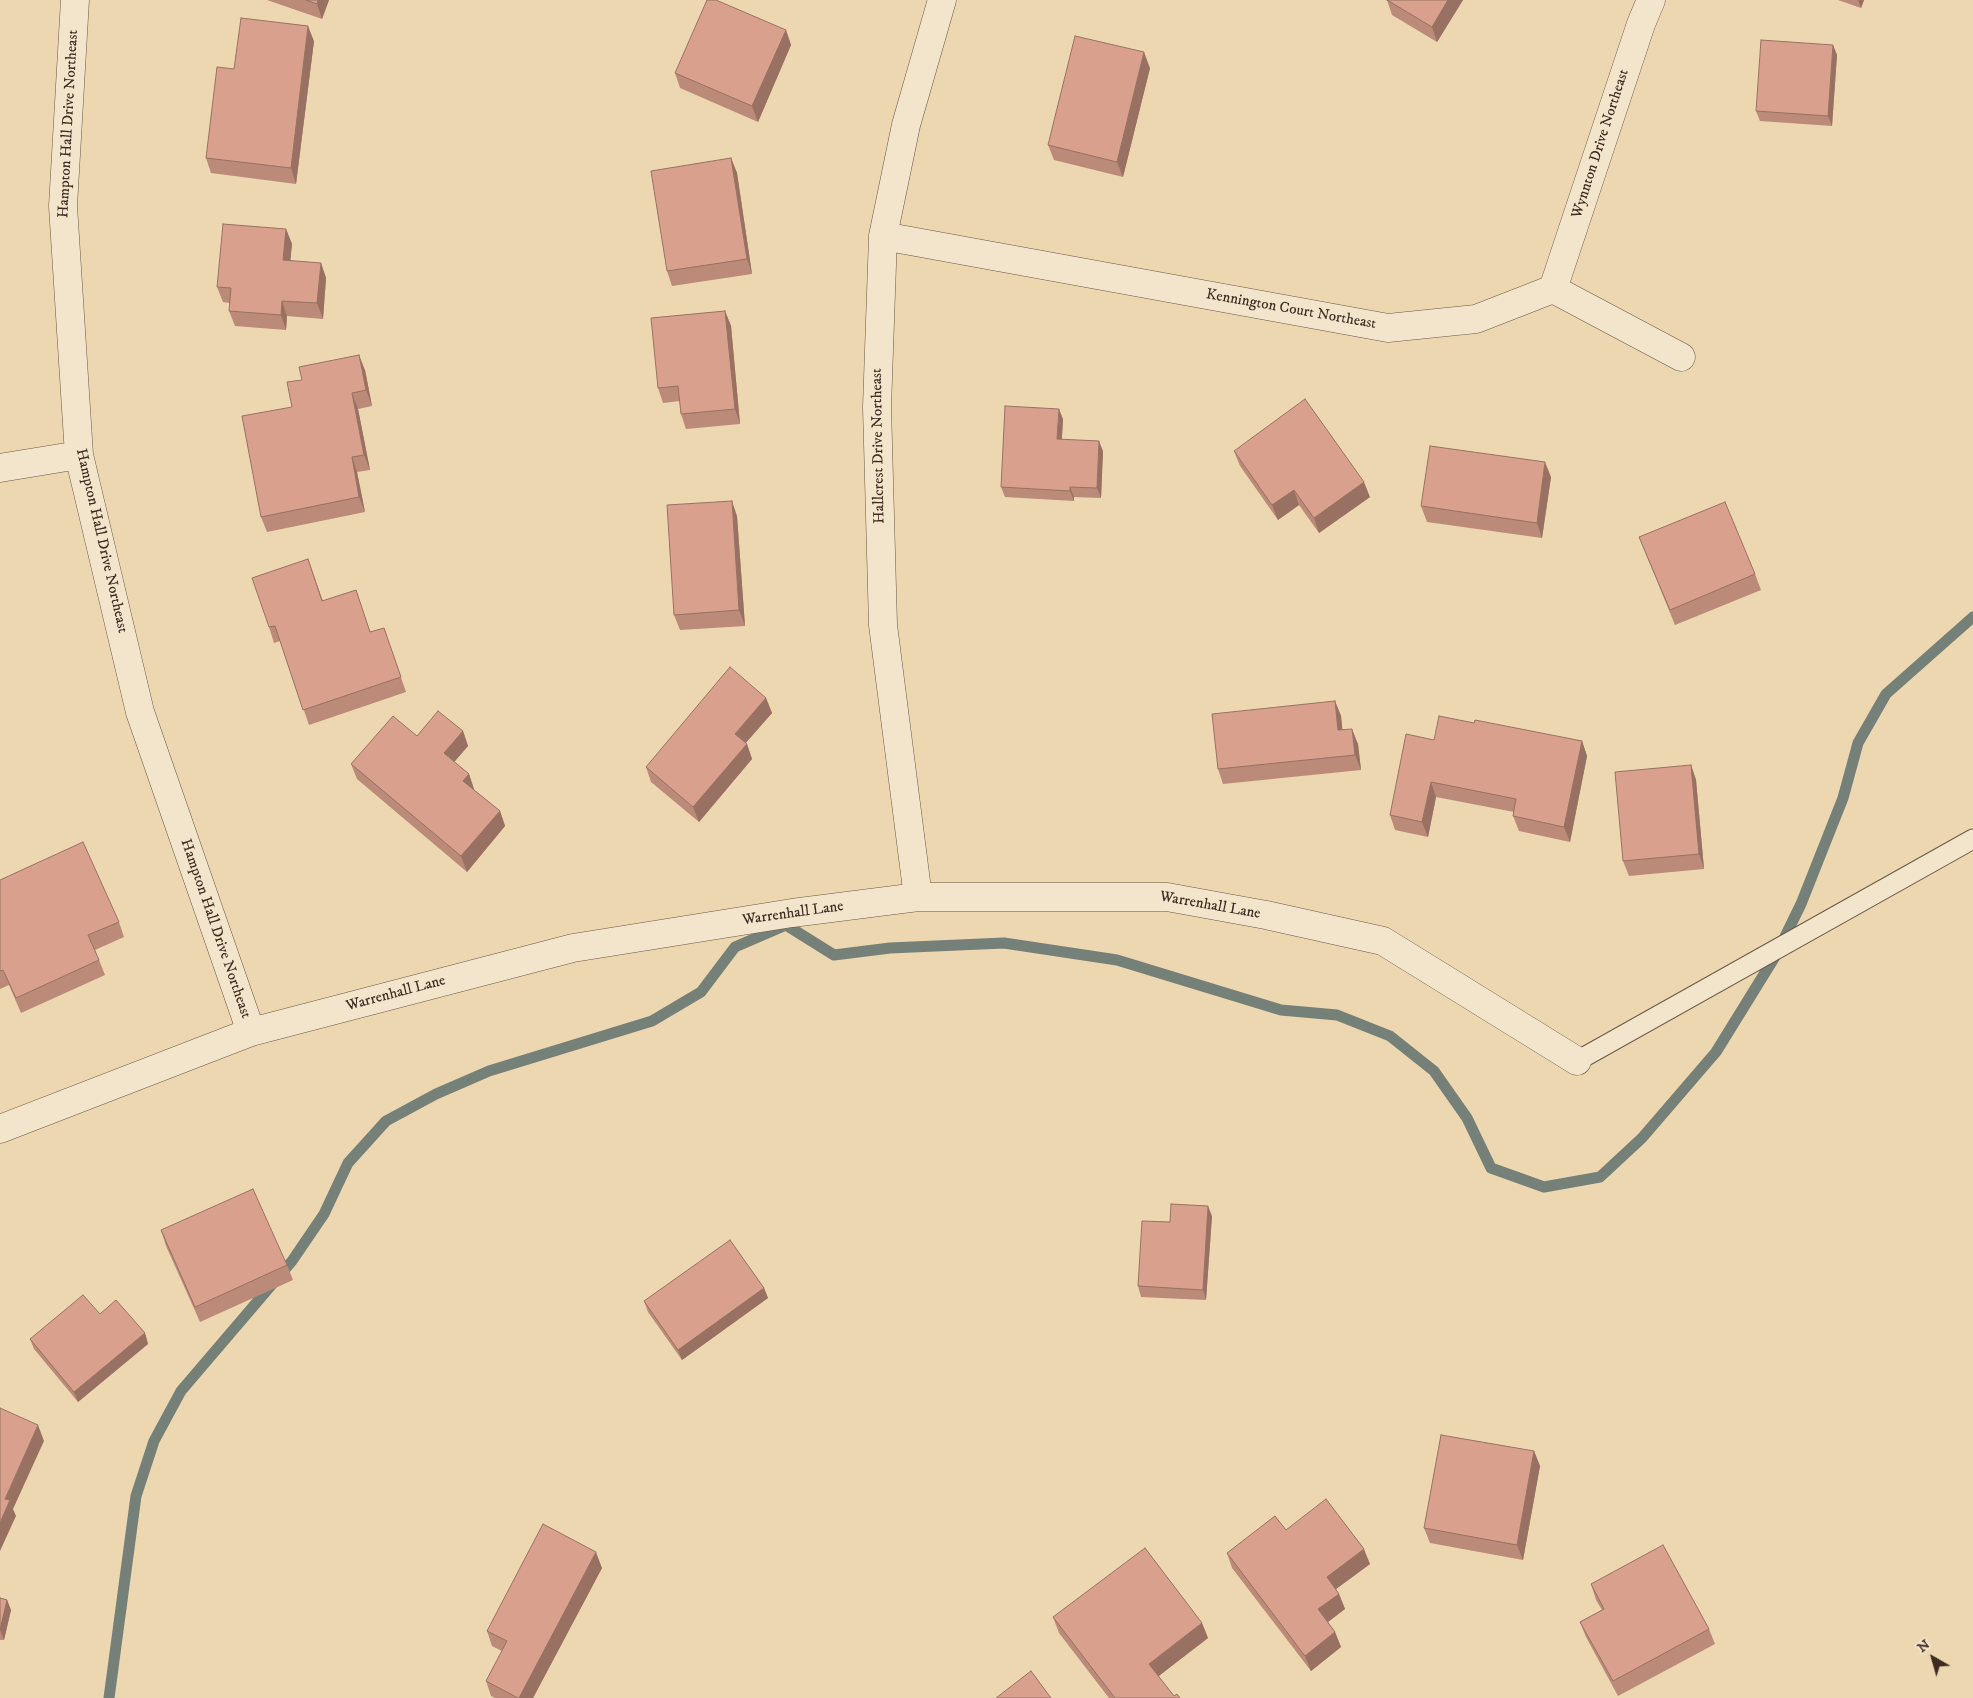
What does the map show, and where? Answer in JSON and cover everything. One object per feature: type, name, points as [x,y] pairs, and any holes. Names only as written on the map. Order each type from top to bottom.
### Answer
[{"type":"street","name":"Hampton Hall Drive Northeast","points":[[75,0],[63,206],[79,456],[140,712],[251,1032]]},
{"type":"street","name":"Hallcrest Drive Northeast","points":[[918,897],[883,625],[877,407],[883,236],[906,125],[942,0]]},
{"type":"street","name":"Wynnton Drive Northeast","points":[[1553,289],[1641,24],[1651,0]]},
{"type":"street","name":"Kennington Court Northeast","points":[[883,236],[1388,328],[1476,319],[1553,289]]},
{"type":"street","points":[[1553,289],[1681,357]]},
{"type":"street","points":[[0,468],[79,456]]},
{"type":"street","name":"Warrenhall Lane","points":[[0,1129],[251,1032],[573,948],[792,913],[918,897],[1167,896],[1266,915],[1383,941],[1577,1061]]},
{"type":"lane","points":[[1577,1061],[1973,840]]},
{"type":"building","points":[[306,0],[318,0],[317,4]]},
{"type":"building","points":[[707,0],[716,0],[786,30],[752,106],[675,73]]},
{"type":"building","points":[[1387,0],[1448,0],[1432,27]]},
{"type":"building","points":[[241,18],[308,26],[291,168],[206,158],[217,67],[234,69]]},
{"type":"building","points":[[1075,36],[1144,52],[1117,162],[1048,145]]},
{"type":"building","points":[[1761,40],[1833,45],[1828,116],[1756,111]]},
{"type":"building","points":[[731,158],[747,259],[667,271],[651,171]]},
{"type":"building","points":[[223,224],[286,229],[283,260],[321,263],[317,303],[282,301],[281,315],[229,311],[231,288],[217,287]]},
{"type":"building","points":[[725,311],[735,409],[681,414],[678,386],[658,388],[651,318]]},
{"type":"building","points":[[359,355],[366,390],[352,393],[364,455],[352,457],[359,497],[261,517],[242,416],[292,407],[287,382],[302,380],[299,367]]},
{"type":"building","points":[[1305,399],[1364,482],[1314,518],[1294,490],[1272,505],[1234,451]]},
{"type":"building","points":[[1005,406],[1059,409],[1057,439],[1099,441],[1097,488],[1070,487],[1070,491],[1001,487]]},
{"type":"building","points":[[1430,446],[1545,462],[1537,523],[1421,506]]},
{"type":"building","points":[[732,501],[739,610],[674,615],[667,505]]},
{"type":"building","points":[[1725,502],[1755,574],[1670,610],[1639,537]]},
{"type":"building","points":[[308,559],[322,601],[356,590],[370,632],[384,628],[401,677],[303,710],[275,626],[269,627],[252,578]]},
{"type":"building","points":[[730,667],[766,698],[735,734],[747,744],[693,807],[646,767]]},
{"type":"building","points":[[1335,701],[1338,730],[1352,729],[1355,755],[1218,769],[1212,714]]},
{"type":"building","points":[[438,711],[463,731],[444,753],[469,774],[463,781],[500,811],[461,856],[351,764],[393,716],[417,736]]},
{"type":"building","points":[[1439,716],[1474,723],[1475,720],[1582,741],[1564,827],[1513,816],[1516,799],[1431,782],[1422,822],[1390,815],[1406,734],[1434,740]]},
{"type":"building","points":[[1691,765],[1699,854],[1623,861],[1615,772]]},
{"type":"building","points":[[83,842],[119,922],[88,935],[99,960],[16,998],[3,970],[0,971],[0,880]]},
{"type":"building","points":[[253,1189],[287,1265],[195,1307],[161,1230]]},
{"type":"building","points":[[1171,1204],[1208,1206],[1203,1290],[1138,1286],[1142,1221],[1170,1222]]},
{"type":"building","points":[[730,1240],[764,1288],[678,1350],[644,1301]]},
{"type":"building","points":[[83,1295],[100,1314],[116,1300],[145,1333],[74,1392],[30,1339]]},
{"type":"building","points":[[0,1408],[38,1425],[5,1499],[10,1500],[0,1523]]},
{"type":"building","points":[[1441,1435],[1534,1451],[1517,1545],[1424,1528]]},
{"type":"building","points":[[1326,1499],[1364,1549],[1327,1577],[1339,1594],[1318,1609],[1335,1632],[1305,1656],[1227,1553],[1275,1516],[1286,1530]]},
{"type":"building","points":[[543,1524],[596,1552],[518,1698],[486,1681],[507,1641],[487,1631]]},
{"type":"building","points":[[1663,1545],[1709,1629],[1613,1681],[1580,1622],[1604,1609],[1591,1584]]},
{"type":"building","points":[[1145,1548],[1202,1623],[1149,1664],[1174,1696],[1177,1694],[1180,1698],[1115,1698],[1053,1617]]},
{"type":"building","points":[[0,1598],[7,1600],[0,1630]]},
{"type":"building","points":[[1031,1671],[1051,1698],[996,1698]]},
{"type":"waterway","points":[[109,1698],[136,1496],[154,1441],[181,1391],[292,1261],[324,1214],[348,1163],[386,1121],[436,1094],[489,1071],[652,1021],[701,992],[735,947],[786,925],[834,955],[890,948],[1004,943],[1117,960],[1281,1010],[1337,1015],[1390,1036],[1434,1071],[1467,1118],[1491,1168],[1544,1187],[1600,1177],[1642,1138],[1716,1052],[1776,955],[1801,904],[1843,798],[1858,743],[1886,694],[1973,617]]}]
